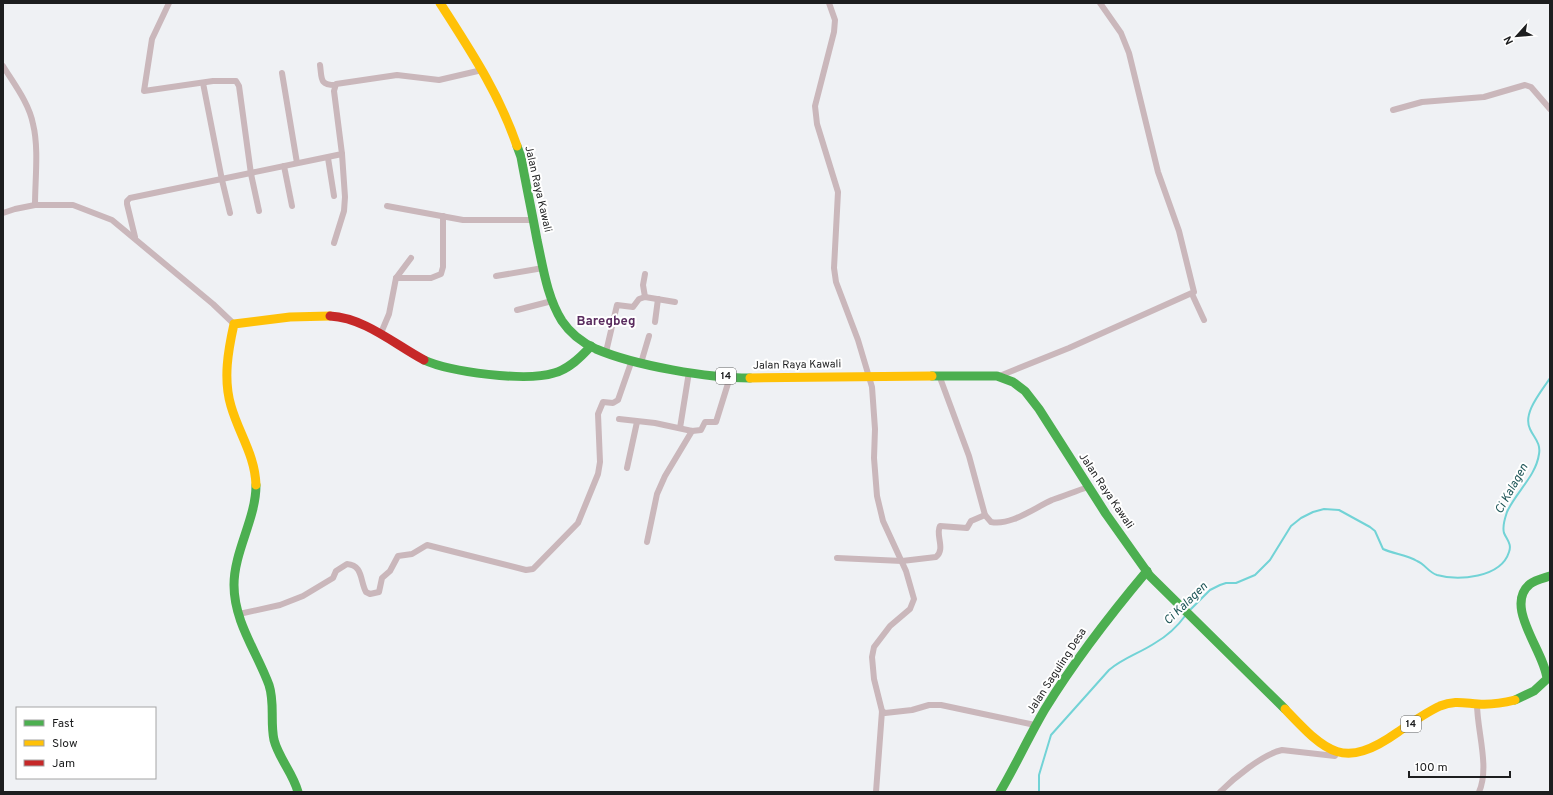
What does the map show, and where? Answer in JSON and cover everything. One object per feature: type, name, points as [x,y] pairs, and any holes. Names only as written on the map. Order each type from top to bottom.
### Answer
[{"type":"main road","name":"Jalan Raya Kawali","points":[[440,3],[482,70],[507,116],[518,150],[543,268],[552,301],[562,321],[577,338],[606,352],[641,363],[689,372],[730,377],[869,375],[1001,376],[1016,383],[1026,392],[1088,487],[1147,571]]},
{"type":"main road","points":[[298,792],[294,778],[277,748],[273,737],[274,703],[270,686],[234,599],[235,581],[257,486],[254,460],[235,417],[228,395],[225,374],[234,324],[328,315],[345,318],[381,333],[398,346],[437,366],[450,369],[531,377],[552,375],[565,370],[577,362],[591,346]]},
{"type":"main road","name":"14","points":[[1147,571],[1180,606],[1325,747],[1341,753],[1358,752],[1380,742],[1447,704],[1462,701],[1477,704],[1510,702],[1539,687],[1548,678],[1550,672],[1547,660],[1530,631],[1522,603],[1524,592],[1529,585],[1550,575]]},
{"type":"main road","name":"Jalan Saguling Desa","points":[[1000,792],[1035,725],[1068,673],[1106,620],[1147,571]]},
{"type":"street","points":[[169,3],[152,39],[144,91],[232,80],[238,82],[251,174],[259,211]]},
{"type":"street","points":[[829,3],[835,20],[834,32],[815,106],[817,124],[838,192],[834,268],[836,282],[869,375],[874,397],[874,458],[877,496],[883,521],[902,561],[914,603],[910,609],[882,634],[874,647],[872,657],[874,679],[882,711],[876,792]]},
{"type":"street","points":[[1100,3],[1121,33],[1129,53],[1158,172],[1179,231],[1193,286],[1194,292],[1192,294],[1204,320]]},
{"type":"street","points":[[320,65],[323,82],[326,85],[335,85],[350,81],[397,75],[439,80],[482,70]]},
{"type":"street","points":[[3,66],[17,87],[34,124],[35,205]]},
{"type":"street","points":[[282,73],[297,163]]},
{"type":"street","points":[[203,83],[230,213]]},
{"type":"street","points":[[334,243],[344,211],[345,198],[342,154],[336,111],[335,85]]},
{"type":"street","points":[[1393,110],[1422,102],[1484,97],[1525,85],[1532,87],[1550,109]]},
{"type":"street","points":[[135,237],[127,204],[129,199],[342,154]]},
{"type":"street","points":[[328,158],[334,196]]},
{"type":"street","points":[[284,166],[292,206]]},
{"type":"street","points":[[3,213],[35,205],[73,205],[112,220],[135,237],[234,324]]},
{"type":"street","points":[[387,206],[476,221],[534,220]]},
{"type":"street","points":[[396,278],[431,278],[441,274],[443,267],[443,216]]},
{"type":"street","points":[[381,333],[389,314],[396,278],[411,258]]},
{"type":"street","points":[[496,276],[543,268]]},
{"type":"street","points":[[644,297],[643,285],[645,274]]},
{"type":"street","points":[[1001,376],[1192,294]]},
{"type":"street","points":[[606,352],[616,307],[620,304],[633,307],[639,299],[644,297],[675,302]]},
{"type":"street","points":[[655,322],[658,299]]},
{"type":"street","points":[[518,310],[552,301]]},
{"type":"street","points":[[641,363],[649,336]]},
{"type":"street","points":[[239,614],[280,605],[303,596],[332,578],[340,567],[347,564],[352,564],[358,568],[366,592],[370,594],[379,592],[382,578],[390,571],[398,556],[412,554],[428,545],[526,570],[533,569],[578,523],[598,474],[600,462],[599,410],[603,402],[613,403],[618,400],[632,360]]},
{"type":"street","points":[[680,428],[689,372]]},
{"type":"street","points":[[939,375],[968,456],[985,515],[991,522],[1006,521],[1088,487]]},
{"type":"street","points":[[619,419],[655,423],[692,431],[703,430],[706,422],[716,422],[730,377]]},
{"type":"street","points":[[627,468],[637,422]]},
{"type":"street","points":[[647,542],[657,494],[665,476],[692,431]]},
{"type":"street","points":[[837,558],[902,561],[936,557],[941,550],[938,530],[940,526],[967,528],[971,521],[985,515]]},
{"type":"street","points":[[1477,704],[1484,781],[1479,792]]},
{"type":"street","points":[[882,711],[885,713],[912,710],[929,705],[941,705],[1035,725]]},
{"type":"street","points":[[1220,792],[1263,757],[1282,750],[1337,756],[1354,755],[1358,752]]},
{"type":"waterway","name":"Ci Kalagen","points":[[1191,609],[1210,590],[1220,585],[1226,583],[1236,583],[1255,575],[1270,560],[1291,526],[1301,518],[1313,512],[1324,509],[1339,510],[1370,527],[1375,531],[1383,549],[1420,562],[1431,572],[1437,575],[1456,578],[1478,576],[1497,567],[1504,561],[1510,549],[1510,544],[1503,530],[1507,512],[1530,477],[1537,462],[1539,447],[1528,423],[1529,416],[1534,402],[1550,378]]},
{"type":"waterway","name":"Ci Kalagen","points":[[1039,792],[1039,775],[1051,735],[1109,670],[1120,662],[1149,647],[1164,637],[1175,628],[1185,616]]},
{"type":"traffic: fast","points":[[517,146],[521,157],[546,282],[557,312],[569,330],[591,347],[631,361],[672,370],[714,376],[750,378]]},
{"type":"traffic: fast","points":[[424,360],[469,372],[507,376],[541,376],[565,369],[591,346]]},
{"type":"traffic: fast","points":[[932,376],[997,376],[1013,382],[1025,391],[1039,409],[1106,514],[1150,576],[1285,709]]},
{"type":"traffic: fast","points":[[256,485],[253,510],[237,560],[234,585],[235,599],[242,624],[271,692],[272,726],[276,747],[296,785],[298,792]]},
{"type":"traffic: fast","points":[[1000,792],[1039,719],[1056,691],[1093,638],[1147,571]]},
{"type":"traffic: fast","points":[[1515,700],[1534,691],[1547,679],[1545,668],[1523,617],[1521,604],[1523,593],[1530,584],[1550,576]]},
{"type":"traffic: slow","points":[[440,3],[493,90],[517,146]]},
{"type":"traffic: slow","points":[[256,485],[253,464],[234,416],[227,386],[227,365],[234,324],[290,317],[330,316]]},
{"type":"traffic: slow","points":[[750,378],[932,376]]},
{"type":"traffic: slow","points":[[1285,709],[1299,724],[1324,745],[1336,751],[1349,753],[1363,751],[1379,744],[1424,715],[1445,704],[1459,702],[1492,704],[1515,700]]},
{"type":"traffic: jam","points":[[330,316],[355,321],[379,333],[424,360]]},
{"type":"district","name":"Baregbeg","points":[[606,322]]}]
